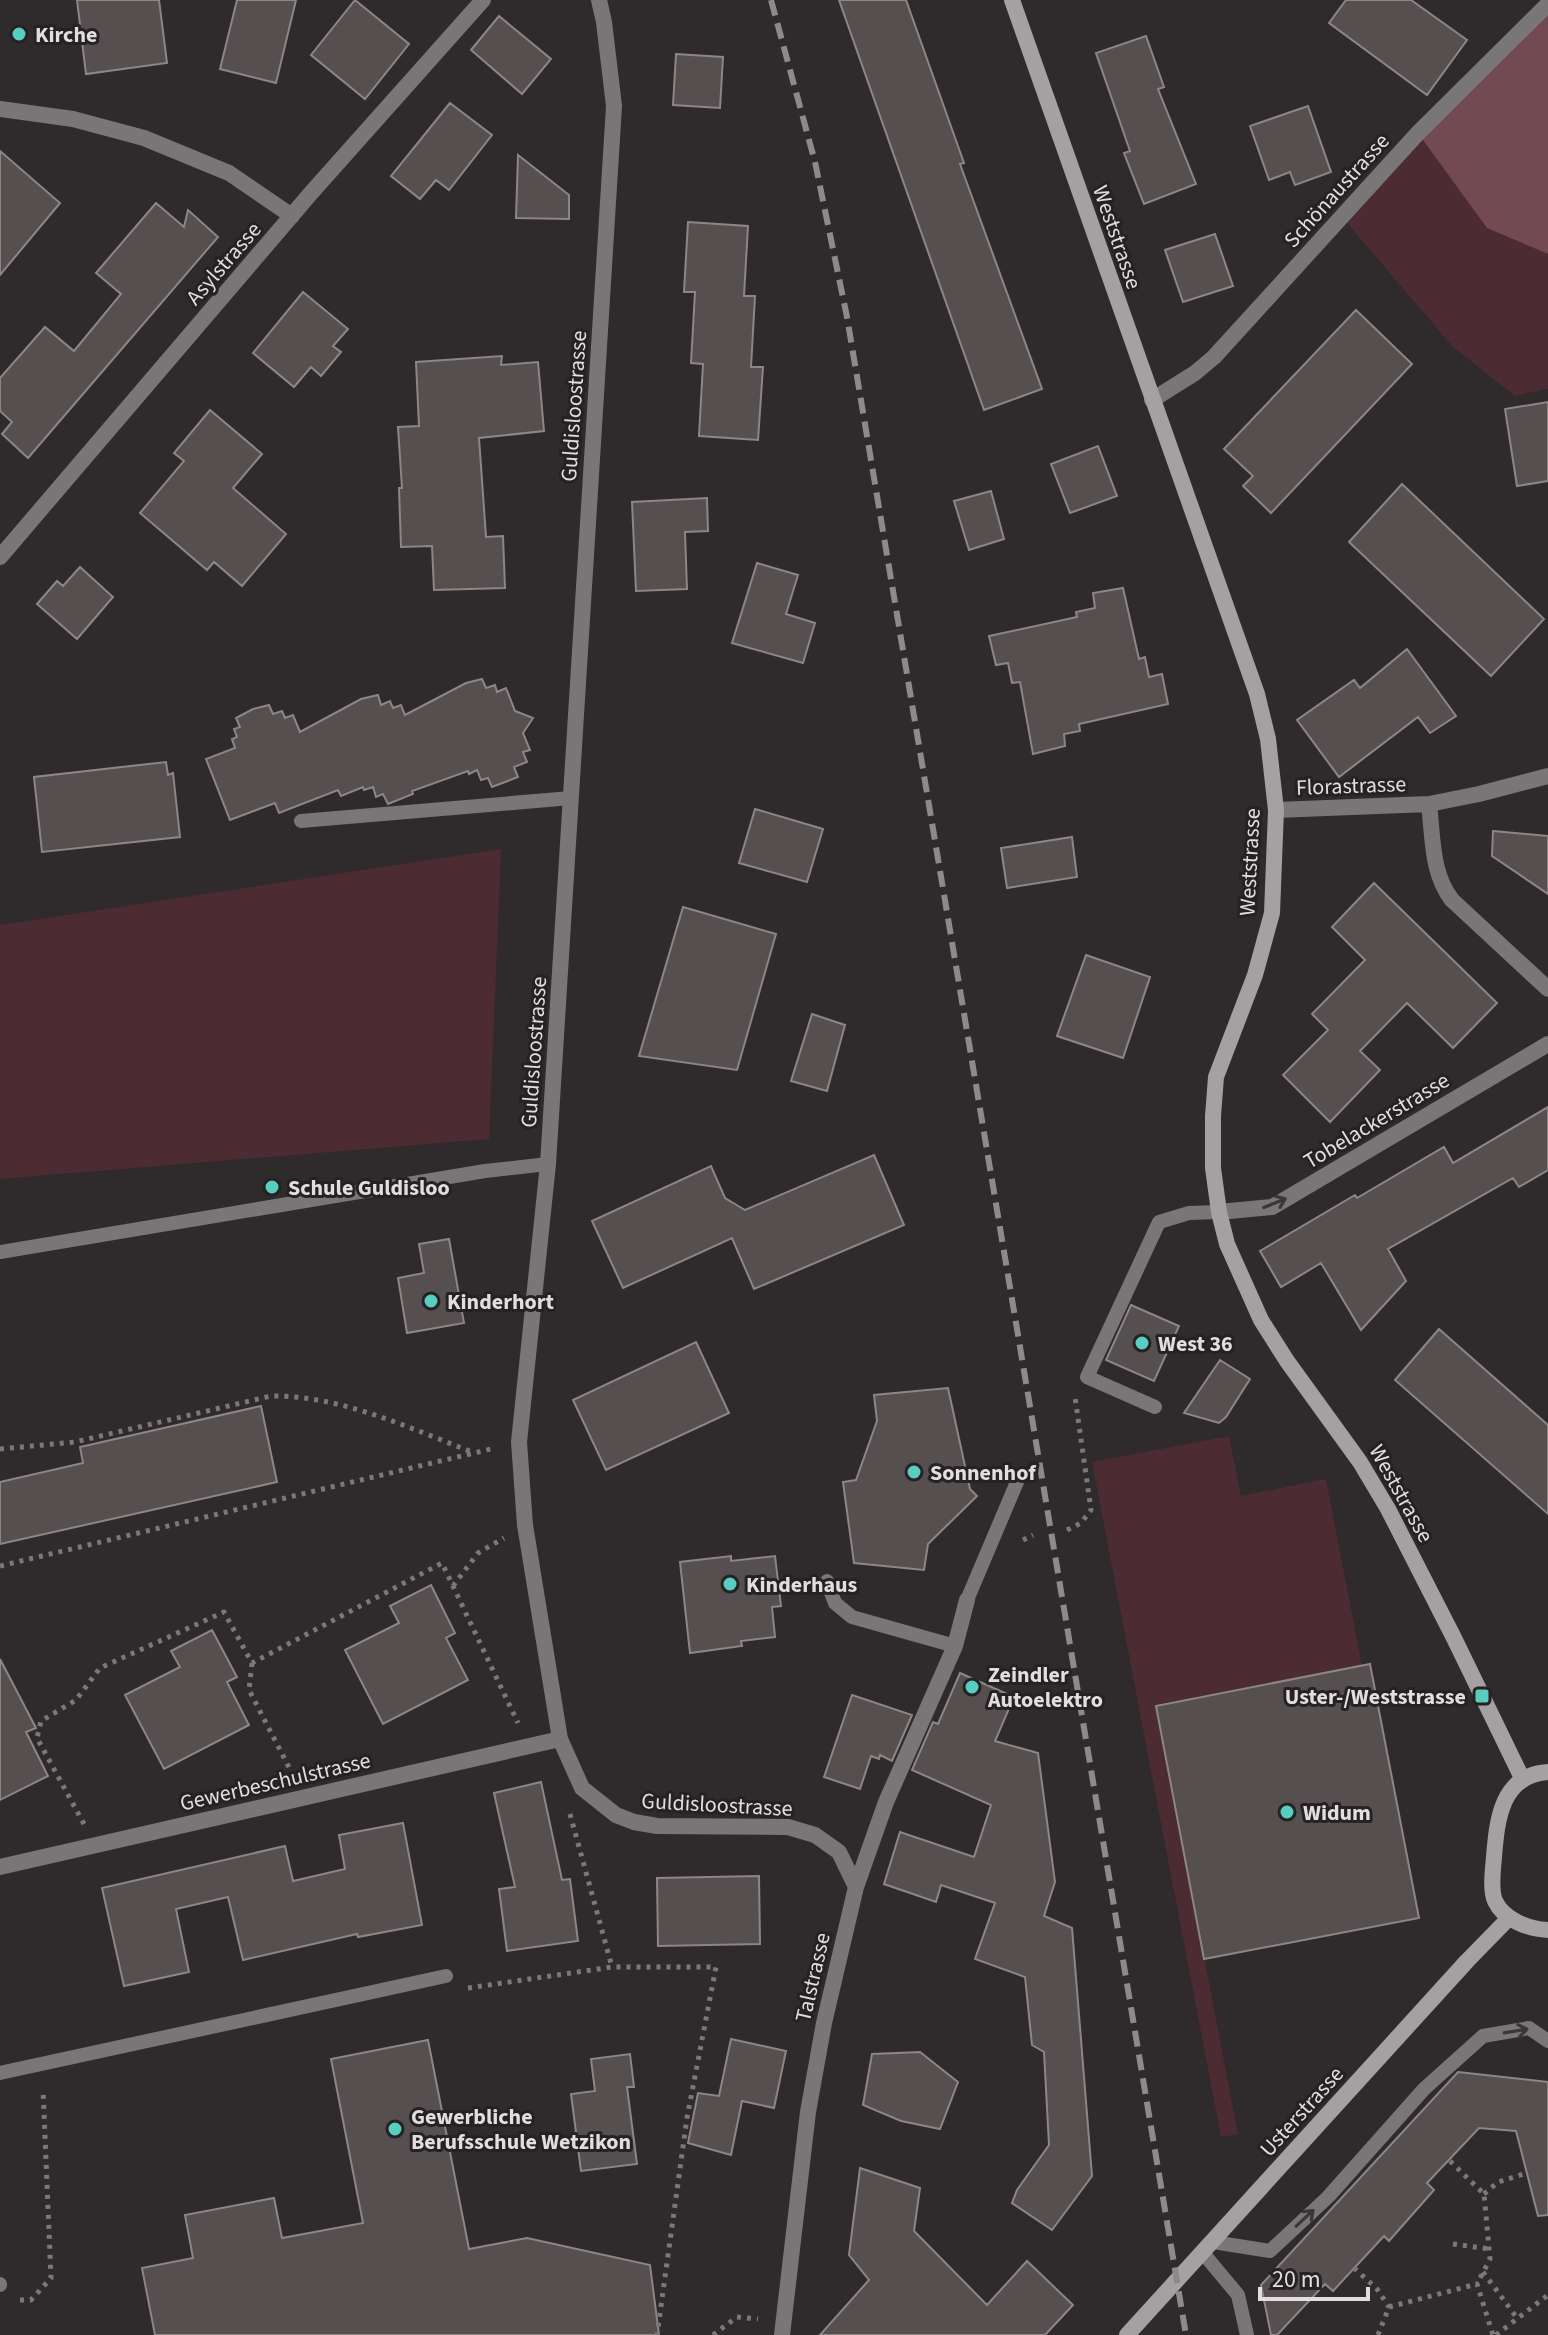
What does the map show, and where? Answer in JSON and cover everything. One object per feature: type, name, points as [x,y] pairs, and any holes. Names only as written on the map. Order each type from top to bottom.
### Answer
[{"type":"main road","name":"Weststrasse","points":[[1012,0],[1257,694],[1268,739],[1276,810],[1272,913],[1255,975],[1216,1077],[1213,1168],[1219,1212],[1232,1255],[1261,1320],[1360,1462],[1388,1509],[1522,1778]]},
{"type":"main road","points":[[1548,1772],[1522,1778],[1507,1794],[1497,1823],[1492,1879],[1495,1900],[1509,1918],[1537,1930],[1548,1930]]},
{"type":"main road","name":"Usterstrasse","points":[[1127,2335],[1509,1918]]},
{"type":"street","name":"Asylstrasse","points":[[0,557],[292,216],[483,0]]},
{"type":"street","name":"Guldisloostrasse","points":[[599,0],[614,106],[548,1164],[519,1442],[525,1525],[560,1739],[582,1788],[616,1815],[634,1822],[657,1826],[788,1827],[815,1835],[839,1852],[856,1887]]},
{"type":"street","name":"Schönaustrasse","points":[[1152,400],[1214,357],[1418,133],[1548,4]]},
{"type":"street","points":[[0,109],[73,119],[144,138],[229,173],[292,216]]},
{"type":"street","name":"Florastrasse","points":[[1276,810],[1429,804],[1548,776]]},
{"type":"street","name":"Florastrasse","points":[[1429,804],[1441,886],[1452,900],[1548,989]]},
{"type":"street","name":"Tobelackerstrasse","points":[[1219,1212],[1272,1207],[1548,1044]]},
{"type":"street","name":"Talstrasse","points":[[782,2335],[808,2112],[824,2023],[856,1887],[886,1802],[955,1646],[967,1600]]},
{"type":"street","name":"Gewerbeschulstrasse","points":[[0,1867],[560,1739]]},
{"type":"lane","points":[[301,821],[571,798]]},
{"type":"lane","points":[[0,1252],[485,1171],[548,1164]]},
{"type":"lane","points":[[1155,1407],[1087,1377],[1159,1222],[1189,1213],[1219,1212]]},
{"type":"lane","name":"Talstrasse","points":[[967,1600],[1017,1482]]},
{"type":"lane","points":[[827,1581],[835,1603],[852,1617],[955,1646]]},
{"type":"lane","points":[[0,2073],[446,1976]]},
{"type":"lane","points":[[1208,2248],[1270,2251],[1328,2197],[1424,2089],[1483,2036],[1529,2028],[1548,2041]]},
{"type":"lane","points":[[1208,2248],[1238,2295],[1247,2335]]},
{"type":"path","points":[[1067,1530],[1081,1523],[1091,1510],[1075,1394]]},
{"type":"path","points":[[0,1449],[75,1442],[271,1396],[300,1396],[381,1418],[473,1453]]},
{"type":"path","points":[[0,1566],[519,1442]]},
{"type":"path","points":[[453,1586],[478,1553],[525,1525]]},
{"type":"path","points":[[1024,1537],[1033,1535]]},
{"type":"path","points":[[252,1663],[442,1563],[529,1746]]},
{"type":"path","points":[[96,1845],[37,1738],[41,1721],[76,1700],[100,1668],[224,1612],[252,1663],[249,1690],[305,1797]]},
{"type":"path","points":[[567,1801],[612,1967]]},
{"type":"path","points":[[446,1976],[452,1990],[612,1967],[716,1967],[687,2118],[657,2335]]},
{"type":"path","points":[[16,2300],[31,2300],[51,2278],[42,2064]]},
{"type":"path","points":[[1450,2161],[1484,2194],[1490,2259],[1477,2284],[1495,2335],[1548,2295]]},
{"type":"path","points":[[1484,2194],[1498,2182],[1527,2173]]},
{"type":"path","points":[[1453,2244],[1490,2249]]},
{"type":"path","points":[[1354,2268],[1377,2289],[1389,2307]]},
{"type":"path","points":[[1483,2272],[1517,2318]]},
{"type":"path","points":[[1389,2307],[1477,2284]]},
{"type":"path","points":[[1378,2335],[1389,2307]]},
{"type":"path","points":[[713,2335],[737,2317],[761,2319]]},
{"type":"shaded area","points":[[1548,4],[1548,254],[1487,228],[1418,133]]},
{"type":"shaded area","points":[[1418,133],[1548,254],[1548,389],[1515,396],[1452,346],[1342,217]]},
{"type":"shaded area","points":[[501,849],[489,1139],[0,1179],[0,925]]},
{"type":"shaded area","points":[[1229,1436],[1241,1496],[1326,1479],[1362,1666],[1156,1706],[1238,2134],[1221,2137],[1092,1462]]},
{"type":"building","points":[[77,0],[159,0],[167,63],[86,74]]},
{"type":"building","points":[[237,0],[296,0],[276,83],[220,69]]},
{"type":"building","points":[[355,0],[409,44],[365,99],[311,55]]},
{"type":"building","points":[[839,0],[906,0],[964,163],[960,164],[1042,389],[984,410]]},
{"type":"building","points":[[1346,0],[1411,0],[1467,40],[1427,95],[1329,23]]},
{"type":"building","points":[[499,16],[551,59],[522,94],[471,50]]},
{"type":"building","points":[[1146,36],[1164,87],[1158,89],[1196,184],[1144,204],[1124,153],[1130,151],[1096,53]]},
{"type":"building","points":[[676,54],[723,57],[720,108],[673,105]]},
{"type":"building","points":[[450,103],[492,135],[449,190],[436,180],[420,199],[391,176]]},
{"type":"building","points":[[1308,106],[1331,172],[1295,185],[1290,172],[1269,180],[1250,126]]},
{"type":"building","points":[[0,151],[60,203],[0,275]]},
{"type":"building","points":[[518,155],[569,195],[569,219],[516,218]]},
{"type":"building","points":[[156,203],[184,227],[188,210],[218,237],[28,458],[2,434],[12,422],[0,411],[0,378],[45,327],[74,351],[121,294],[96,273]]},
{"type":"building","points":[[688,222],[748,226],[744,296],[755,296],[751,367],[763,367],[758,440],[699,436],[703,364],[691,363],[695,292],[684,292]]},
{"type":"building","points":[[1215,234],[1233,286],[1183,302],[1165,250]]},
{"type":"building","points":[[303,292],[348,329],[333,346],[341,352],[321,376],[311,367],[294,387],[253,353]]},
{"type":"building","points":[[1356,310],[1412,364],[1271,513],[1243,486],[1253,476],[1224,449]]},
{"type":"building","points":[[502,356],[501,365],[538,362],[544,431],[479,438],[486,537],[503,536],[505,588],[434,590],[432,546],[401,547],[399,488],[402,488],[398,427],[419,426],[416,362]]},
{"type":"building","points":[[1548,402],[1548,481],[1517,486],[1505,409]]},
{"type":"building","points":[[210,410],[262,454],[233,488],[286,534],[242,586],[214,562],[207,570],[140,513],[184,461],[174,453]]},
{"type":"building","points":[[1098,446],[1117,496],[1070,513],[1051,464]]},
{"type":"building","points":[[1402,484],[1544,619],[1491,676],[1349,542]]},
{"type":"building","points":[[991,491],[1004,539],[969,550],[954,501]]},
{"type":"building","points":[[707,498],[708,531],[685,532],[687,589],[636,591],[632,502]]},
{"type":"building","points":[[757,563],[798,575],[786,614],[815,623],[803,663],[732,643]]},
{"type":"building","points":[[80,567],[113,597],[77,639],[37,604],[57,581],[63,586]]},
{"type":"building","points":[[1123,588],[1139,659],[1145,657],[1149,677],[1162,674],[1168,704],[1079,724],[1080,731],[1064,734],[1065,746],[1033,754],[1020,682],[1012,683],[1008,663],[996,665],[989,636],[1077,617],[1076,612],[1095,608],[1093,593]]},
{"type":"building","points":[[1407,649],[1456,716],[1430,733],[1418,717],[1339,777],[1297,720],[1354,680],[1360,688]]},
{"type":"building","points":[[482,679],[486,688],[495,685],[497,692],[506,688],[515,711],[533,718],[523,733],[530,750],[523,752],[527,762],[514,767],[518,777],[492,787],[488,778],[481,780],[477,770],[469,774],[468,771],[412,791],[413,794],[388,804],[383,794],[376,797],[373,787],[364,790],[363,787],[341,796],[338,790],[279,813],[275,803],[230,820],[206,759],[235,748],[232,739],[237,737],[234,729],[240,727],[236,718],[269,705],[273,714],[282,711],[285,718],[293,715],[300,732],[361,699],[378,695],[381,705],[390,701],[393,708],[401,705],[405,715],[466,683]]},
{"type":"building","points":[[166,762],[168,775],[173,773],[180,837],[42,852],[34,777]]},
{"type":"building","points":[[755,809],[823,829],[807,882],[739,863]]},
{"type":"building","points":[[1493,831],[1548,836],[1548,894],[1492,856]]},
{"type":"building","points":[[1072,837],[1077,877],[1007,888],[1001,848]]},
{"type":"building","points":[[1374,883],[1497,1003],[1453,1048],[1407,1003],[1360,1051],[1380,1070],[1330,1122],[1283,1075],[1328,1030],[1312,1014],[1365,960],[1332,927]]},
{"type":"building","points":[[683,907],[776,934],[737,1070],[639,1056]]},
{"type":"building","points":[[1086,955],[1150,977],[1123,1058],[1057,1036]]},
{"type":"building","points":[[812,1014],[845,1025],[827,1091],[791,1081]]},
{"type":"building","points":[[1548,1107],[1548,1170],[1519,1187],[1513,1178],[1388,1249],[1406,1281],[1361,1330],[1321,1263],[1281,1287],[1260,1251],[1444,1147],[1453,1163]]},
{"type":"building","points":[[874,1155],[904,1225],[754,1289],[732,1238],[623,1288],[592,1221],[711,1166],[725,1198],[745,1210]]},
{"type":"building","name":"Kinderhort","points":[[449,1239],[464,1323],[407,1333],[398,1278],[424,1273],[419,1244]]},
{"type":"building","name":"West 36","points":[[1131,1305],[1179,1326],[1154,1381],[1106,1360]]},
{"type":"building","points":[[1439,1329],[1548,1425],[1548,1514],[1395,1380]]},
{"type":"building","points":[[696,1342],[729,1413],[606,1470],[573,1400]]},
{"type":"building","points":[[1220,1360],[1250,1379],[1226,1417],[1219,1423],[1184,1413]]},
{"type":"building","name":"Sonnenhof","points":[[948,1388],[970,1489],[977,1496],[928,1544],[924,1570],[854,1563],[843,1482],[856,1480],[877,1421],[874,1395]]},
{"type":"building","points":[[261,1406],[277,1482],[0,1544],[0,1482],[83,1463],[80,1447]]},
{"type":"building","name":"Kinderhaus","points":[[731,1556],[731,1561],[775,1556],[781,1606],[772,1607],[775,1637],[741,1641],[742,1646],[690,1653],[680,1562]]},
{"type":"building","points":[[431,1585],[455,1633],[446,1638],[468,1680],[383,1724],[345,1650],[399,1623],[390,1606]]},
{"type":"building","points":[[212,1630],[237,1677],[227,1682],[249,1725],[164,1769],[125,1695],[180,1667],[171,1651]]},
{"type":"building","points":[[0,1659],[36,1728],[26,1732],[48,1776],[0,1800]]},
{"type":"building","name":"Widum","points":[[1370,1664],[1419,1918],[1204,1959],[1156,1706]]},
{"type":"building","points":[[960,1673],[1014,1697],[995,1741],[1038,1753],[1055,1882],[1044,1916],[1072,1928],[1092,2176],[1052,2230],[1012,2203],[1017,2190],[1049,2145],[1044,2052],[1032,2045],[1025,1977],[975,1959],[995,1903],[941,1885],[936,1902],[884,1884],[900,1832],[974,1857],[991,1805],[912,1770],[933,1722],[938,1724]]},
{"type":"building","points":[[852,1695],[912,1715],[892,1761],[880,1755],[879,1759],[871,1756],[860,1789],[824,1777]]},
{"type":"building","points":[[541,1782],[562,1880],[570,1879],[578,1941],[507,1951],[499,1889],[515,1887],[494,1793]]},
{"type":"building","points":[[403,1823],[422,1925],[358,1937],[357,1934],[243,1960],[228,1897],[176,1909],[189,1972],[124,1986],[102,1888],[285,1846],[293,1881],[345,1869],[339,1835]]},
{"type":"building","points":[[759,1876],[760,1944],[658,1946],[657,1878]]},
{"type":"building","points":[[731,2039],[786,2051],[774,2108],[742,2101],[731,2155],[688,2143],[698,2093],[719,2096]]},
{"type":"building","name":"Gewerbliche Berufsschule Wetzikon","points":[[428,2040],[469,2249],[527,2238],[650,2265],[659,2335],[155,2335],[142,2268],[193,2258],[185,2215],[274,2198],[282,2238],[363,2223],[331,2059]]},
{"type":"building","points":[[920,2052],[958,2082],[940,2129],[901,2121],[863,2105],[872,2054]]},
{"type":"building","points":[[630,2054],[634,2087],[627,2087],[637,2164],[581,2171],[571,2094],[595,2091],[591,2059]]},
{"type":"building","points":[[1458,2072],[1548,2082],[1548,2215],[1538,2216],[1516,2131],[1479,2128],[1427,2183],[1434,2190],[1389,2241],[1384,2236],[1333,2291],[1325,2284],[1277,2335],[1271,2335],[1261,2285]]},
{"type":"building","points":[[860,2168],[920,2188],[914,2231],[987,2305],[1027,2261],[1073,2305],[1045,2335],[820,2335],[869,2280],[849,2255]]},
{"type":"railway","points":[[771,0],[815,162],[847,317],[1186,2335]]},
{"type":"place","name":"Kirche","points":[[19,34]]},
{"type":"place","name":"Schule Guldisloo","points":[[272,1187]]},
{"type":"place","name":"Kinderhort","points":[[431,1301]]},
{"type":"place","name":"West 36","points":[[1142,1343]]},
{"type":"place","name":"Sonnenhof","points":[[914,1472]]},
{"type":"place","name":"Kinderhaus","points":[[730,1584]]},
{"type":"place","name":"Zeindler Autoelektro","points":[[972,1687]]},
{"type":"place","name":"Uster-/Weststrasse","points":[[1482,1696]]},
{"type":"place","name":"Widum","points":[[1287,1812]]},
{"type":"place","name":"Gewerbliche Berufsschule Wetzikon","points":[[395,2129]]}]
